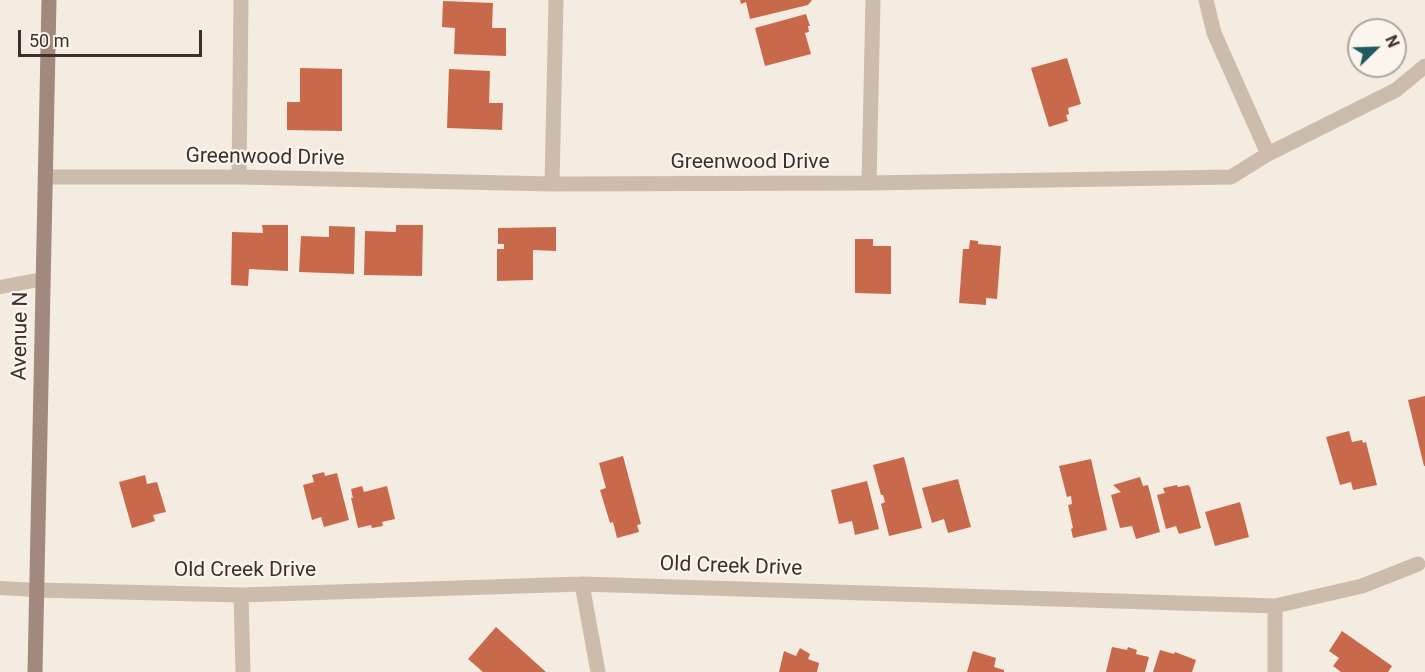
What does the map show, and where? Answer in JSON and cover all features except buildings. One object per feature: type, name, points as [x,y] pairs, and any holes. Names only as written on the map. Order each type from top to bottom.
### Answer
[{"type":"street","name":"Avenue N","points":[[36,672],[49,0]]},
{"type":"street","points":[[239,177],[241,0]]},
{"type":"street","points":[[552,184],[556,0]]},
{"type":"street","points":[[869,183],[873,0]]},
{"type":"street","points":[[1206,0],[1214,33],[1268,154]]},
{"type":"street","name":"Greenwood Drive","points":[[45,177],[239,177],[552,184],[869,183],[1231,177],[1268,154],[1396,90],[1425,66]]},
{"type":"street","name":"Old Creek Drive","points":[[37,590],[241,595],[582,584],[1275,606],[1362,586],[1418,564]]},
{"type":"street","points":[[582,584],[598,672]]},
{"type":"street","points":[[241,595],[243,672]]},
{"type":"street","points":[[1275,606],[1275,672]]},
{"type":"lane","points":[[0,287],[43,279]]},
{"type":"lane","points":[[0,588],[37,590]]}]
